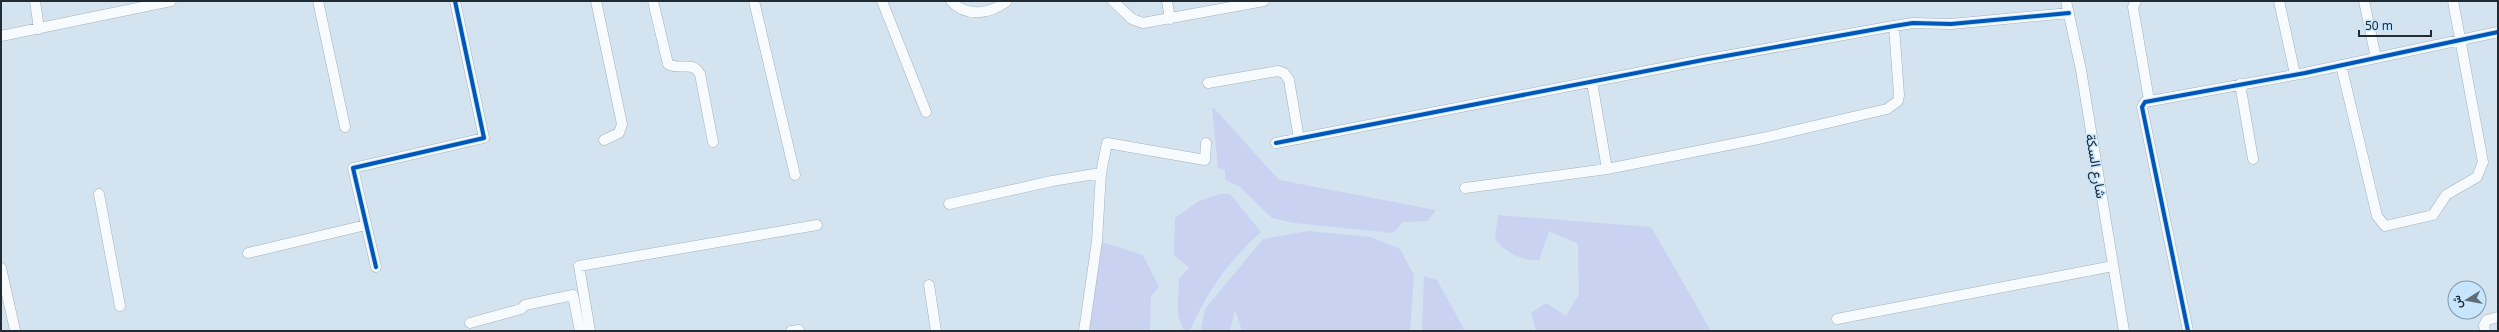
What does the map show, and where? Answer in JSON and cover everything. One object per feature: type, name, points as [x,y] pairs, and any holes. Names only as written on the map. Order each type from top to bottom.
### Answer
[{"type":"street","points":[[35,1],[39,29]]},
{"type":"street","points":[[1,36],[39,29],[150,3],[171,1]]},
{"type":"street","points":[[318,1],[344,127]]},
{"type":"street","points":[[376,267],[353,168],[484,138],[455,1]]},
{"type":"street","points":[[596,1],[622,124],[619,133],[604,140]]},
{"type":"street","points":[[653,1],[668,64],[672,67],[690,66],[698,70],[700,74],[713,142]]},
{"type":"street","points":[[754,1],[795,174]]},
{"type":"street","points":[[882,1],[926,112]]},
{"type":"street","points":[[951,1],[959,10],[972,13],[986,11],[1007,1]]},
{"type":"street","points":[[1113,1],[1137,22],[1170,19],[1243,3],[1264,1]]},
{"type":"street","points":[[1167,1],[1170,19]]},
{"type":"street","name":"شارع السكة","points":[[2066,1],[2081,70],[2124,331]]},
{"type":"street","points":[[2136,1],[2133,7],[2149,100]]},
{"type":"street","points":[[2279,1],[2294,74]]},
{"type":"street","points":[[2364,1],[2376,58]]},
{"type":"street","points":[[2341,65],[2377,216],[2386,226],[2433,215],[2446,195],[2477,177],[2482,162],[2453,1]]},
{"type":"street","points":[[1276,143],[1894,26],[1913,23],[1951,24],[2069,13]]},
{"type":"street","points":[[1465,188],[1607,169],[1763,138],[1893,107],[1898,101],[1899,95],[1894,26]]},
{"type":"street","points":[[2188,331],[2142,107],[2145,102],[2149,100],[2341,65],[2498,32]]},
{"type":"street","points":[[1208,83],[1278,71],[1284,73],[1289,80],[1299,139]]},
{"type":"street","points":[[1592,82],[1607,169]]},
{"type":"street","points":[[2240,84],[2253,159]]},
{"type":"street","points":[[1084,331],[1097,241],[1101,173],[1107,143],[1205,160],[1206,143]]},
{"type":"street","points":[[949,204],[1052,181],[1101,173]]},
{"type":"street","points":[[99,194],[120,306]]},
{"type":"street","points":[[248,253],[366,225]]},
{"type":"street","points":[[590,331],[579,266],[817,225]]},
{"type":"street","points":[[1837,319],[2113,266]]},
{"type":"street","points":[[1,268],[15,330]]},
{"type":"street","points":[[929,285],[936,331]]},
{"type":"street","points":[[470,323],[521,309],[525,305],[573,295],[580,331]]},
{"type":"street","points":[[2485,331],[2484,325],[2487,320],[2498,316]]},
{"type":"shaded area","points":[[1212,108],[1214,108],[1279,180],[1436,210],[1428,221],[1403,222],[1393,233],[1294,223],[1272,218],[1240,187],[1225,180],[1225,170],[1218,168]]},
{"type":"shaded area","points":[[1220,194],[1230,194],[1261,232],[1249,243],[1220,277],[1211,290],[1190,331],[1185,331],[1179,320],[1178,313],[1179,279],[1189,268],[1174,255],[1175,218],[1199,201]]},
{"type":"shaded area","points":[[1498,215],[1651,227],[1711,331],[1536,331],[1531,313],[1546,303],[1566,316],[1579,294],[1578,244],[1549,231],[1539,260],[1526,259],[1509,252],[1495,239]]},
{"type":"shaded area","points":[[1308,231],[1371,237],[1400,249],[1414,275],[1410,331],[1242,331],[1235,310],[1230,331],[1205,331],[1201,329],[1205,309],[1263,239]]},
{"type":"shaded area","points":[[1102,242],[1143,255],[1159,287],[1151,296],[1150,331],[1089,331]]},
{"type":"shaded area","points":[[1424,276],[1437,280],[1465,331],[1422,331]]},
{"type":"cycle path","points":[[376,267],[353,168],[484,138],[455,1]]},
{"type":"cycle path","points":[[1276,143],[1703,60],[1894,26],[1913,23],[1951,24],[2069,13]]},
{"type":"cycle path","points":[[2188,331],[2142,107],[2145,102],[2305,73],[2498,32]]}]
